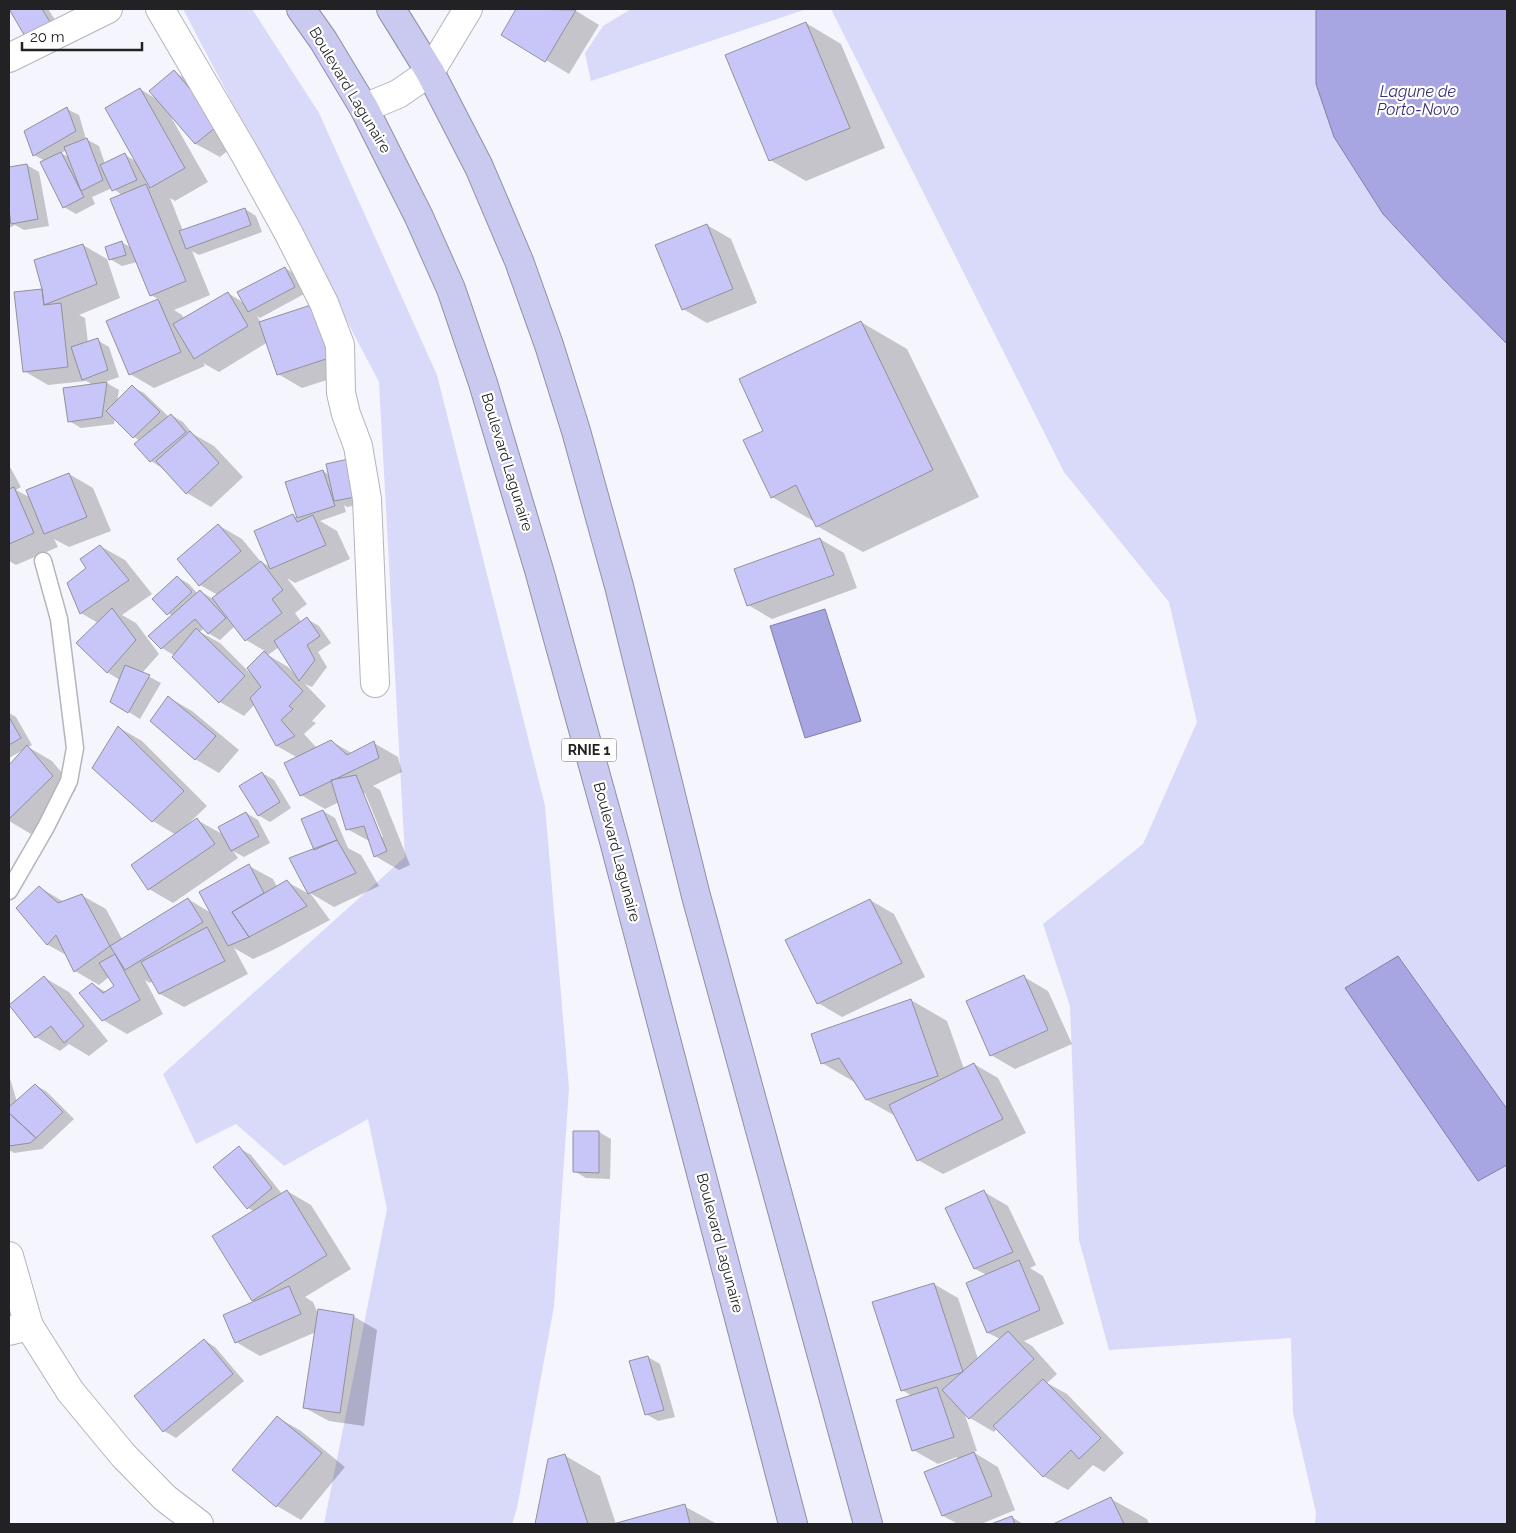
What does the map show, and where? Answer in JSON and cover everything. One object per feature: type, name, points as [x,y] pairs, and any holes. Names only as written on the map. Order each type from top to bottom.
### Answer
[{"type":"highway","name":"Boulevard Lagunaire","points":[[301,9],[323,40],[364,108],[419,216],[451,289],[484,383],[540,570],[614,841],[793,1524]]},
{"type":"highway","points":[[391,9],[430,72],[479,167],[519,261],[576,431],[618,586],[696,896],[868,1524]]},
{"type":"street","points":[[9,58],[108,9]]},
{"type":"street","points":[[160,9],[288,232],[324,303],[340,346],[341,392],[346,414],[358,446],[367,499],[375,683]]},
{"type":"street","points":[[364,108],[398,94],[430,72],[468,9]]},
{"type":"street","points":[[9,1256],[19,1329],[123,1455],[165,1498],[199,1524]]},
{"type":"lane","points":[[9,891],[46,827],[69,781],[75,748],[59,619],[43,562]]},
{"type":"shaded area","points":[[183,9],[252,9],[319,113],[437,375],[545,806],[569,1088],[554,1306],[517,1508],[512,1524],[324,1524],[387,1209],[368,1119],[284,1166],[236,1124],[196,1144],[163,1074],[405,857],[379,382]]},
{"type":"shaded area","points":[[631,9],[807,9],[591,81],[585,53],[603,26]]},
{"type":"shaded area","points":[[831,9],[1316,9],[1316,84],[1334,137],[1383,214],[1507,344],[1507,1109],[1399,956],[1478,1181],[1507,1165],[1507,1524],[1315,1524],[1316,1513],[1293,1413],[1291,1338],[1109,1350],[1079,1240],[1070,1006],[1043,924],[1143,844],[1197,722],[1169,602],[1064,472]]},
{"type":"water","name":"Lagune de Porto-Novo","points":[[1316,9],[1507,9],[1507,344],[1383,214],[1334,137],[1316,84]]},
{"type":"water","points":[[825,609],[861,721],[805,738],[770,626]]},
{"type":"water","points":[[1398,956],[1507,1109],[1507,1165],[1478,1181],[1345,988]]},
{"type":"building","points":[[9,9],[42,9],[50,22],[26,38]]},
{"type":"building","points":[[516,9],[576,10],[545,62],[501,35]]},
{"type":"building","points":[[806,22],[850,128],[769,161],[725,55]]},
{"type":"building","points":[[174,70],[220,124],[195,144],[149,91]]},
{"type":"building","points":[[140,88],[185,168],[150,188],[105,108]]},
{"type":"building","points":[[67,107],[76,131],[33,156],[24,131]]},
{"type":"building","points":[[87,138],[103,180],[81,191],[64,147]]},
{"type":"building","points":[[61,152],[84,197],[63,208],[40,162]]},
{"type":"building","points":[[125,153],[137,180],[112,191],[100,165]]},
{"type":"building","points":[[27,164],[38,219],[11,224],[9,210],[9,167]]},
{"type":"building","points":[[146,184],[186,281],[150,296],[110,199]]},
{"type":"building","points":[[245,208],[251,225],[186,249],[179,231]]},
{"type":"building","points":[[707,224],[733,289],[682,310],[655,245]]},
{"type":"building","points":[[122,241],[126,255],[109,260],[105,247]]},
{"type":"building","points":[[83,244],[97,284],[44,305],[42,289],[34,260]]},
{"type":"building","points":[[285,267],[295,287],[248,312],[237,292]]},
{"type":"building","points":[[42,289],[44,305],[61,303],[68,367],[23,372],[14,292]]},
{"type":"building","points":[[228,292],[248,326],[194,359],[173,324]]},
{"type":"building","points":[[158,299],[181,352],[129,375],[106,321]]},
{"type":"building","points":[[311,305],[329,358],[277,375],[259,322]]},
{"type":"building","points":[[861,321],[933,470],[816,527],[796,485],[771,498],[743,440],[763,431],[739,379]]},
{"type":"building","points":[[98,338],[108,370],[82,380],[71,347]]},
{"type":"building","points":[[107,382],[102,417],[68,422],[63,388]]},
{"type":"building","points":[[132,385],[160,412],[133,438],[106,411]]},
{"type":"building","points":[[171,414],[186,432],[150,462],[134,444]]},
{"type":"building","points":[[190,431],[219,463],[186,494],[156,461]]},
{"type":"building","points":[[353,458],[361,496],[334,501],[326,464]]},
{"type":"building","points":[[323,470],[335,506],[297,518],[285,482]]},
{"type":"building","points":[[69,473],[87,517],[44,534],[26,490]]},
{"type":"building","points":[[14,487],[34,533],[9,544],[9,489]]},
{"type":"building","points":[[293,514],[297,522],[313,515],[326,545],[270,569],[254,531]]},
{"type":"building","points":[[218,524],[241,551],[199,586],[177,559]]},
{"type":"building","points":[[820,538],[834,575],[747,606],[734,569]]},
{"type":"building","points":[[100,545],[129,580],[80,614],[67,583],[86,568],[80,559]]},
{"type":"building","points":[[261,561],[283,590],[272,599],[282,613],[245,641],[212,598]]},
{"type":"building","points":[[177,576],[192,592],[167,615],[152,599]]},
{"type":"building","points":[[200,590],[226,618],[208,634],[195,619],[161,649],[148,636]]},
{"type":"building","points":[[112,608],[136,640],[107,673],[76,643]]},
{"type":"building","points":[[307,617],[320,636],[307,645],[315,660],[299,681],[274,641]]},
{"type":"building","points":[[196,628],[245,676],[219,703],[172,657]]},
{"type":"building","points":[[264,651],[303,691],[289,706],[293,709],[281,720],[295,736],[276,746],[250,698],[261,687],[247,668]]},
{"type":"building","points":[[125,665],[150,675],[128,713],[110,702]]},
{"type":"building","points":[[168,696],[216,736],[195,760],[150,721]]},
{"type":"building","points":[[9,717],[21,738],[9,745]]},
{"type":"building","points":[[118,726],[184,791],[152,822],[92,768]]},
{"type":"building","points":[[331,740],[347,755],[374,741],[379,758],[300,796],[284,763]]},
{"type":"building","points":[[27,745],[53,776],[9,819],[9,765]]},
{"type":"building","points":[[262,772],[280,802],[258,816],[239,786]]},
{"type":"building","points":[[356,775],[387,851],[374,857],[364,826],[346,830],[331,780]]},
{"type":"building","points":[[323,810],[337,840],[314,850],[301,819]]},
{"type":"building","points":[[246,812],[259,836],[231,851],[218,827]]},
{"type":"building","points":[[197,818],[215,844],[148,890],[131,865]]},
{"type":"building","points":[[337,840],[356,873],[308,894],[289,858]]},
{"type":"building","points":[[249,864],[264,893],[232,912],[249,937],[228,946],[199,892]]},
{"type":"building","points":[[287,880],[307,906],[249,937],[232,912]]},
{"type":"building","points":[[39,886],[58,903],[82,894],[110,946],[74,972],[56,935],[47,945],[16,908]]},
{"type":"building","points":[[188,898],[203,922],[125,970],[110,946]]},
{"type":"building","points":[[870,899],[902,963],[817,1004],[785,940]]},
{"type":"building","points":[[207,927],[225,961],[159,994],[141,962]]},
{"type":"building","points":[[115,954],[140,1000],[102,1021],[79,993],[92,983],[103,993],[114,986],[99,963]]},
{"type":"building","points":[[1024,975],[1048,1030],[990,1056],[966,1001]]},
{"type":"building","points":[[44,976],[84,1026],[64,1043],[51,1026],[35,1038],[9,1005]]},
{"type":"building","points":[[911,999],[938,1076],[866,1100],[839,1058],[821,1064],[811,1034]]},
{"type":"building","points":[[974,1063],[1003,1119],[917,1161],[889,1105]]},
{"type":"building","points":[[35,1084],[63,1112],[36,1138],[9,1113],[9,1107]]},
{"type":"building","points":[[9,1113],[36,1138],[30,1143],[9,1146]]},
{"type":"building","points":[[573,1131],[599,1131],[599,1173],[573,1172]]},
{"type":"building","points":[[239,1146],[272,1188],[247,1209],[213,1167]]},
{"type":"building","points":[[287,1190],[327,1255],[252,1301],[212,1236]]},
{"type":"building","points":[[984,1190],[1013,1252],[974,1269],[945,1208]]},
{"type":"building","points":[[1019,1260],[1040,1310],[987,1333],[966,1283]]},
{"type":"building","points":[[934,1283],[963,1372],[901,1391],[872,1302]]},
{"type":"building","points":[[289,1286],[301,1314],[235,1343],[223,1315]]},
{"type":"building","points":[[318,1309],[354,1315],[340,1413],[303,1408]]},
{"type":"building","points":[[1008,1331],[1034,1359],[969,1419],[942,1390]]},
{"type":"building","points":[[204,1339],[233,1374],[163,1432],[134,1396]]},
{"type":"building","points":[[648,1356],[664,1410],[645,1415],[629,1361]]},
{"type":"building","points":[[1043,1379],[1101,1438],[1079,1459],[1071,1450],[1043,1477],[993,1426]]},
{"type":"building","points":[[937,1387],[954,1437],[912,1451],[896,1400]]},
{"type":"building","points":[[277,1416],[322,1453],[276,1507],[232,1470]]},
{"type":"building","points":[[974,1452],[992,1496],[942,1516],[924,1472]]},
{"type":"building","points":[[565,1454],[588,1524],[535,1524],[548,1459]]},
{"type":"building","points":[[1111,1497],[1124,1524],[1053,1524]]},
{"type":"building","points":[[685,1504],[690,1524],[613,1524]]},
{"type":"building","points":[[1012,1516],[1015,1524],[991,1524]]}]
